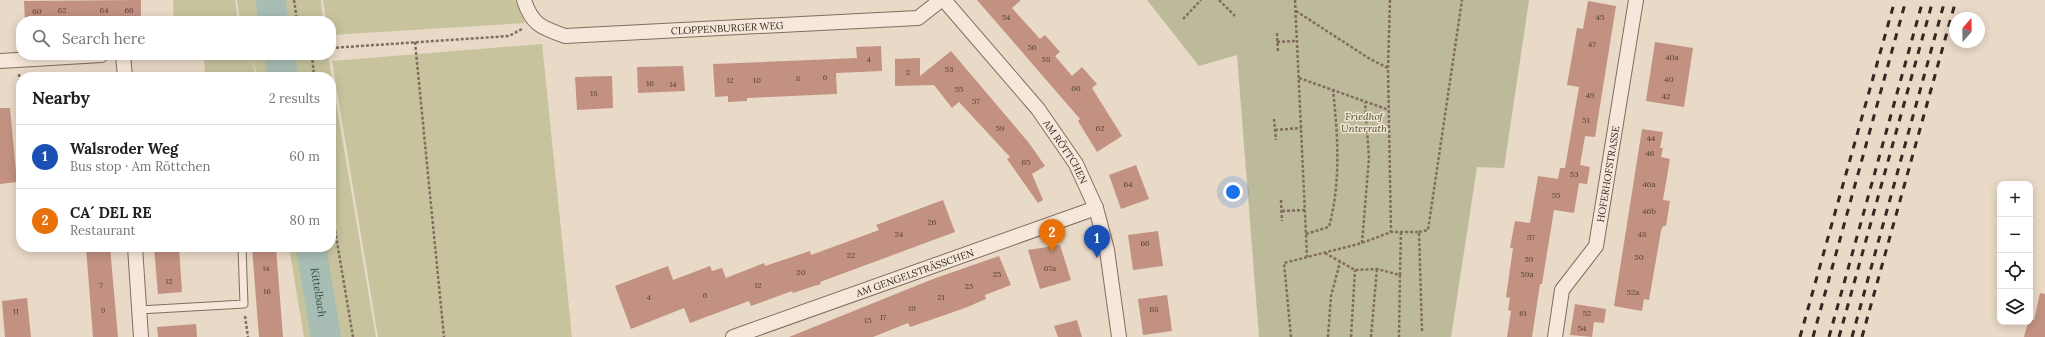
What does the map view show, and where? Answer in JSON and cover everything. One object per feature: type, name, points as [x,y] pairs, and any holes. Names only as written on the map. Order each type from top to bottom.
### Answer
[{"type":"street","points":[[524,0],[528,13],[536,23]]},
{"type":"street","name":"CLOPPENBURGER WEG","points":[[536,23],[547,30],[566,36],[918,18],[943,0]]},
{"type":"street","name":"AM RÖTTCHEN","points":[[943,0],[999,62],[1056,134],[1076,164],[1096,208],[1108,256],[1119,337]]},
{"type":"street","name":"HOFERHOFSTRASSE","points":[[1555,337],[1562,290],[1596,246],[1636,0]]},
{"type":"street","points":[[0,61],[18,60]]},
{"type":"street","points":[[123,60],[125,72]]},
{"type":"street","name":"AM GENGELSTRÄSSCHEN","points":[[733,337],[1096,208]]},
{"type":"street","points":[[135,252],[141,337]]},
{"type":"lane","points":[[139,310],[244,304],[242,252]]},
{"type":"path","points":[[294,0],[296,16]]},
{"type":"path","points":[[1182,19],[1201,0]]},
{"type":"path","points":[[1219,0],[1235,16]]},
{"type":"path","points":[[1295,0],[1307,257]]},
{"type":"path","points":[[1390,0],[1388,68],[1391,232]]},
{"type":"path","points":[[1291,337],[1284,263],[1362,243],[1391,232],[1419,232],[1428,230],[1462,0]]},
{"type":"path","points":[[1296,11],[1370,59],[1388,68]]},
{"type":"path","points":[[336,48],[509,36],[536,23]]},
{"type":"path","points":[[1277,32],[1278,52]]},
{"type":"path","points":[[1277,42],[1297,41]]},
{"type":"path","points":[[415,42],[444,337]]},
{"type":"path","points":[[18,60],[19,72]]},
{"type":"path","points":[[312,60],[314,72]]},
{"type":"path","points":[[1299,78],[1390,110]]},
{"type":"path","points":[[1306,234],[1329,227],[1333,213],[1337,187],[1338,162],[1333,90]]},
{"type":"path","points":[[1362,243],[1369,158],[1365,102]]},
{"type":"path","points":[[1274,119],[1276,140]]},
{"type":"path","points":[[1275,130],[1301,128]]},
{"type":"path","points":[[1281,200],[1282,221]]},
{"type":"path","points":[[1282,211],[1305,210]]},
{"type":"path","points":[[1399,337],[1400,232]]},
{"type":"path","points":[[1419,232],[1422,332]]},
{"type":"path","points":[[336,236],[353,337]]},
{"type":"path","points":[[1325,253],[1355,270],[1377,269],[1400,275]]},
{"type":"path","points":[[1328,337],[1331,296],[1340,262]]},
{"type":"path","points":[[1371,337],[1377,269]]},
{"type":"path","points":[[1351,337],[1355,270]]},
{"type":"path","points":[[244,304],[248,337]]},
{"type":"shaded area","points":[[173,0],[235,0],[237,16],[174,16]]},
{"type":"shaded area","points":[[237,0],[321,0],[323,16],[239,16]]},
{"type":"shaded area","points":[[323,0],[515,0],[525,23],[336,35],[336,16],[325,16]]},
{"type":"shaded area","points":[[542,44],[572,337],[378,337],[336,85],[336,72],[334,72],[332,61]]},
{"type":"shaded area","points":[[204,60],[252,60],[255,72],[205,72]]},
{"type":"shaded area","points":[[252,60],[329,60],[331,72],[256,72]]},
{"type":"shaded area","points":[[336,102],[376,337],[304,337],[290,252],[336,252]]},
{"type":"green space","name":"Friedhof Unterrath","points":[[1147,0],[1529,0],[1504,168],[1477,167],[1451,337],[1259,337],[1237,55],[1199,66]]},
{"type":"building","points":[[141,0],[141,16],[25,16],[24,1]]},
{"type":"building","points":[[977,0],[1021,0],[1012,8],[1040,39],[1045,35],[1060,52],[1055,56],[1072,76],[1082,67],[1097,84],[1092,88],[1122,136],[1097,152],[1078,121],[1080,119]]},
{"type":"building","points":[[1588,1],[1616,6],[1595,137],[1585,136],[1580,165],[1590,167],[1587,184],[1579,183],[1574,213],[1554,210],[1532,337],[1507,337],[1511,311],[1508,310],[1510,298],[1506,297],[1513,248],[1510,248],[1515,221],[1530,223],[1538,176],[1558,179],[1560,168],[1565,168],[1579,87],[1567,85],[1577,28],[1583,29]]},
{"type":"building","points":[[1655,42],[1693,48],[1684,107],[1646,101]]},
{"type":"building","points":[[881,46],[882,71],[836,73],[837,94],[747,98],[747,101],[728,102],[728,96],[715,97],[713,64],[857,58],[856,47]]},
{"type":"building","points":[[951,51],[1029,143],[1045,166],[1032,174],[1043,200],[1038,203],[1007,159],[1010,157],[959,102],[952,108],[934,85],[895,86],[895,59],[920,58],[920,76]]},
{"type":"building","points":[[683,66],[685,91],[638,93],[637,67]]},
{"type":"building","points":[[612,76],[613,108],[577,110],[575,77]]},
{"type":"building","points":[[0,108],[10,108],[16,182],[0,184]]},
{"type":"building","points":[[1642,129],[1663,132],[1660,148],[1663,148],[1661,157],[1670,159],[1663,200],[1670,201],[1666,226],[1663,226],[1661,231],[1649,300],[1644,299],[1642,311],[1614,306]]},
{"type":"building","points":[[1136,165],[1149,199],[1121,209],[1109,175]]},
{"type":"building","points":[[943,200],[955,232],[820,282],[821,284],[793,293],[792,291],[751,306],[749,301],[690,323],[684,308],[631,329],[615,286],[668,266],[673,280],[710,266],[712,271],[722,268],[726,278],[764,263],[765,266],[810,251],[811,255],[879,230],[876,225]]},
{"type":"building","points":[[1158,231],[1163,266],[1133,270],[1128,235]]},
{"type":"building","points":[[1060,245],[1071,280],[1040,289],[1028,250]]},
{"type":"building","points":[[86,252],[110,252],[118,337],[93,337]]},
{"type":"building","points":[[154,252],[179,252],[182,292],[158,294]]},
{"type":"building","points":[[252,252],[276,252],[283,337],[259,337]]},
{"type":"building","points":[[999,256],[1011,285],[985,295],[986,299],[965,308],[910,327],[908,323],[873,337],[789,337],[933,279]]},
{"type":"building","points":[[2040,293],[2045,294],[2045,337],[2024,337],[2027,325],[2033,325]]},
{"type":"building","points":[[1167,295],[1172,331],[1143,335],[1138,299]]},
{"type":"building","points":[[27,298],[31,337],[5,337],[2,301]]},
{"type":"building","points":[[1575,304],[1606,309],[1604,323],[1594,322],[1592,337],[1570,335]]},
{"type":"building","points":[[1077,320],[1082,337],[1058,337],[1054,326]]},
{"type":"building","points":[[196,324],[197,337],[158,337],[157,327]]},
{"type":"waterway","name":"Kittelbach","points":[[271,0],[273,16]]},
{"type":"waterway","name":"Kittelbach","points":[[280,60],[282,72]]},
{"type":"waterway","name":"Kittelbach","points":[[312,252],[326,337]]},
{"type":"railway","points":[[1800,337],[1895,0]]},
{"type":"railway","points":[[1813,337],[1906,0]]},
{"type":"railway","points":[[1829,337],[1923,0]]},
{"type":"railway","points":[[1839,337],[1933,0]]},
{"type":"railway","points":[[1852,337],[1945,0]]},
{"type":"railway","points":[[1862,337],[1956,0]]},
{"type":"place","name":"CA´ DEL RE","points":[[1052,252]]},
{"type":"place","name":"Walsroder Weg","points":[[1097,258]]}]
